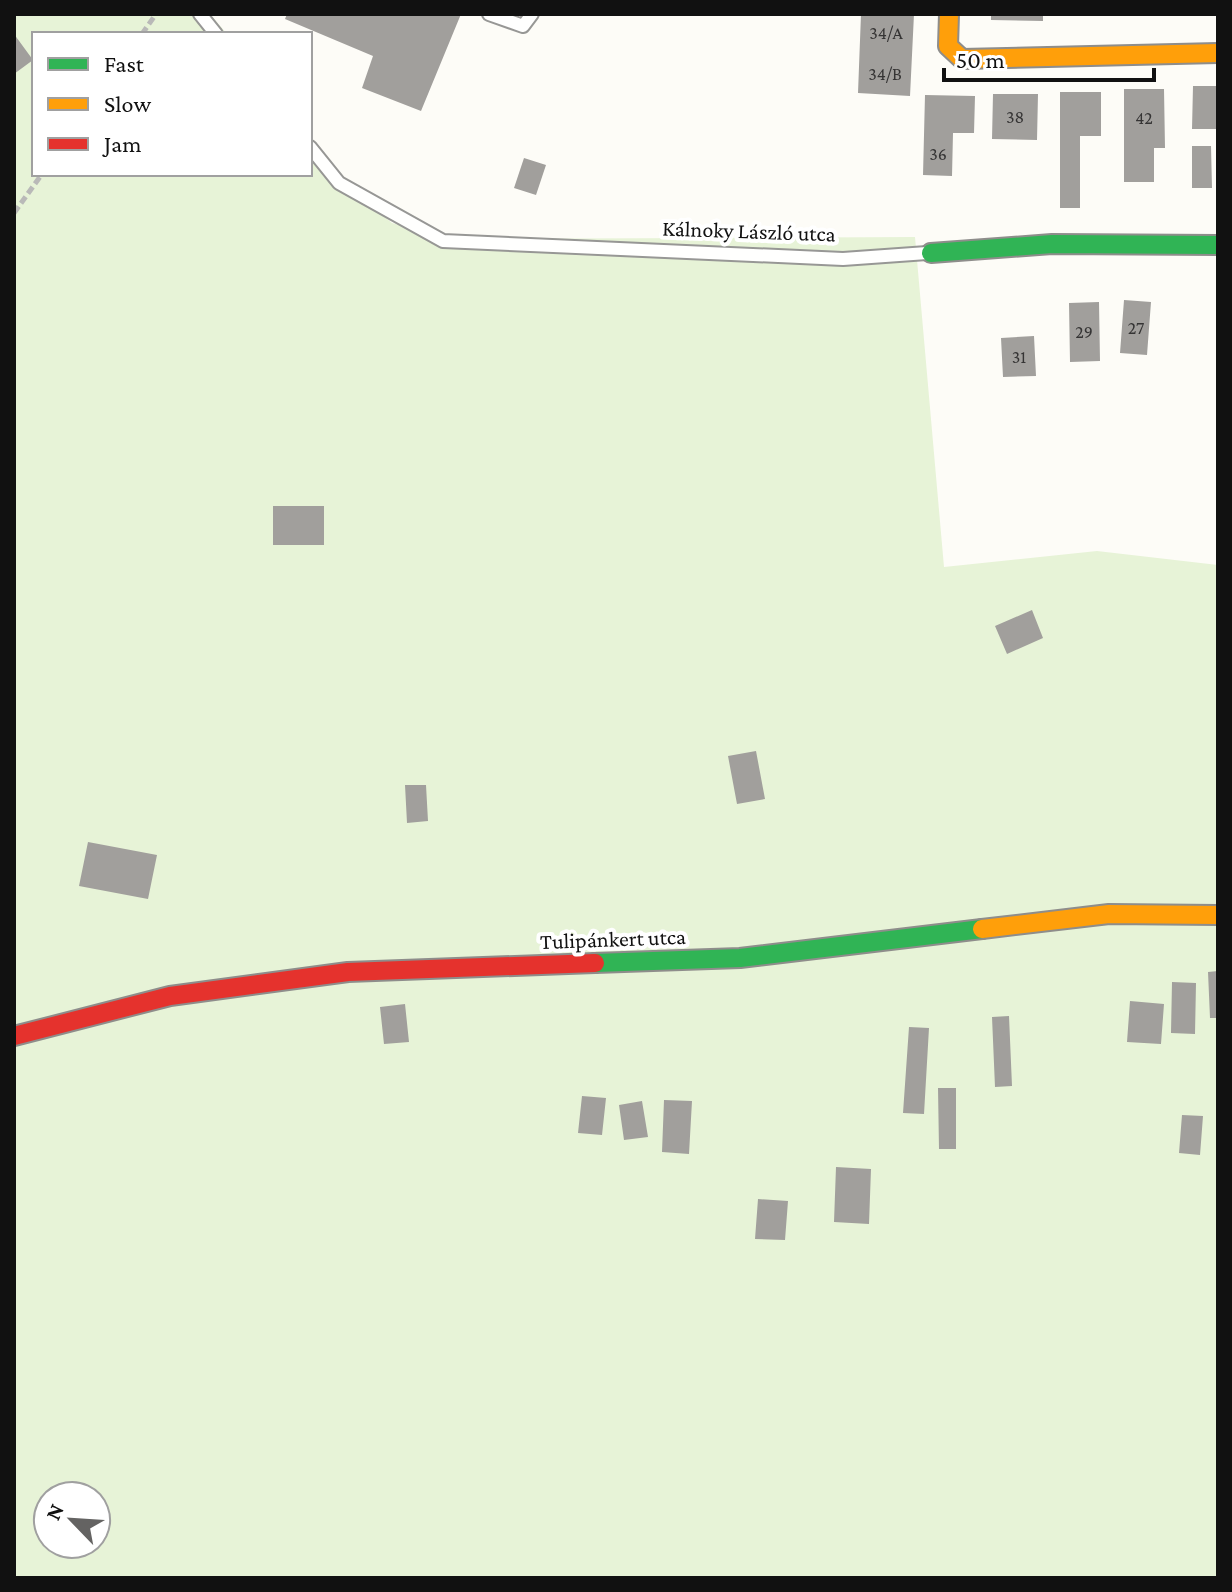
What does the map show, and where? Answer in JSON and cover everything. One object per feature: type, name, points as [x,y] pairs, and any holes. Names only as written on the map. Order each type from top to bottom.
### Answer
[{"type":"street","points":[[949,14],[948,46],[962,59],[1218,53]]},
{"type":"street","name":"Kálnoky László utca","points":[[931,253],[1052,244],[1218,245]]},
{"type":"street","name":"Tulipánkert utca","points":[[14,1036],[170,996],[348,972],[740,958],[1109,914],[1218,915]]},
{"type":"lane","points":[[200,14],[214,32]]},
{"type":"lane","points":[[489,14],[523,26],[532,14]]},
{"type":"lane","name":"Kálnoky László utca","points":[[312,149],[339,183],[443,241],[843,259],[931,253]]},
{"type":"path","points":[[143,32],[156,14]]},
{"type":"path","points":[[14,213],[41,176]]},
{"type":"green space","points":[[14,14],[210,14],[225,32],[32,32],[32,176],[312,176],[312,139],[356,193],[392,223],[450,239],[915,237],[944,567],[1097,551],[1218,565],[1218,1578],[14,1578]]},
{"type":"building","points":[[287,14],[461,14],[421,111],[362,88],[373,56],[285,19]]},
{"type":"building","points":[[861,14],[914,14],[910,96],[858,93]]},
{"type":"building","points":[[991,14],[1043,14],[1043,21],[991,20]]},
{"type":"building","points":[[14,34],[32,61],[14,74]]},
{"type":"building","points":[[1193,86],[1218,86],[1218,129],[1192,129]]},
{"type":"building","points":[[1124,89],[1164,89],[1165,148],[1154,148],[1154,182],[1124,182]]},
{"type":"building","points":[[1060,92],[1101,92],[1101,136],[1080,136],[1080,208],[1060,208]]},
{"type":"building","points":[[993,94],[1038,94],[1037,140],[992,139]]},
{"type":"building","points":[[925,95],[975,96],[974,133],[953,133],[952,176],[923,175]]},
{"type":"building","points":[[1192,146],[1211,146],[1212,188],[1192,188]]},
{"type":"building","points":[[524,158],[546,165],[536,195],[514,188]]},
{"type":"building","points":[[1124,300],[1151,302],[1147,355],[1120,353]]},
{"type":"building","points":[[1099,302],[1100,361],[1070,362],[1069,303]]},
{"type":"building","points":[[1034,336],[1036,376],[1003,377],[1001,338]]},
{"type":"building","points":[[273,506],[324,506],[324,545],[273,545]]},
{"type":"building","points":[[1032,610],[1043,638],[1007,654],[995,626]]},
{"type":"building","points":[[756,751],[765,799],[737,804],[728,756]]},
{"type":"building","points":[[405,785],[426,785],[428,821],[407,823]]},
{"type":"building","points":[[88,842],[157,855],[148,899],[79,886]]},
{"type":"building","points":[[1218,971],[1218,1018],[1210,1018],[1208,972]]},
{"type":"building","points":[[1172,982],[1196,983],[1195,1034],[1171,1033]]},
{"type":"building","points":[[1130,1001],[1164,1004],[1161,1044],[1127,1042]]},
{"type":"building","points":[[405,1004],[409,1042],[384,1044],[380,1007]]},
{"type":"building","points":[[1009,1016],[1012,1086],[995,1087],[992,1017]]},
{"type":"building","points":[[909,1027],[929,1028],[924,1114],[903,1113]]},
{"type":"building","points":[[938,1088],[956,1088],[956,1149],[939,1149]]},
{"type":"building","points":[[582,1096],[606,1098],[602,1135],[578,1133]]},
{"type":"building","points":[[664,1100],[692,1101],[689,1154],[662,1152]]},
{"type":"building","points":[[642,1101],[648,1137],[624,1140],[619,1105]]},
{"type":"building","points":[[1182,1115],[1203,1116],[1200,1155],[1179,1153]]},
{"type":"building","points":[[836,1167],[871,1169],[869,1224],[834,1222]]},
{"type":"building","points":[[758,1199],[788,1201],[785,1240],[755,1239]]},
{"type":"traffic: fast","points":[[931,253],[1052,244],[1218,245]]},
{"type":"traffic: fast","points":[[595,963],[740,958],[982,929]]},
{"type":"traffic: slow","points":[[949,14],[948,46],[962,59],[1218,53]]},
{"type":"traffic: slow","points":[[982,929],[1109,914],[1218,915]]},
{"type":"traffic: jam","points":[[14,1036],[170,996],[348,972],[595,963]]}]
